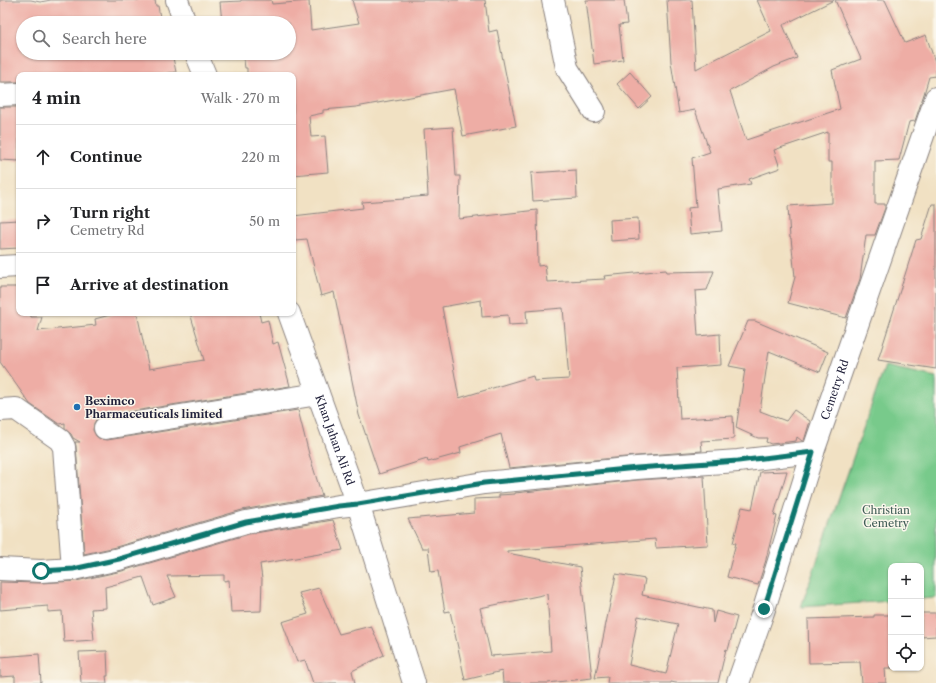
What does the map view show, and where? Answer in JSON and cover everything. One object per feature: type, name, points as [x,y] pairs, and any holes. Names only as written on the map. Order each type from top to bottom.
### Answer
[{"type":"main road","points":[[177,0],[183,16]]},
{"type":"main road","points":[[553,0],[567,68],[594,111]]},
{"type":"main road","points":[[199,60],[203,72]]},
{"type":"main road","points":[[0,95],[16,94]]},
{"type":"main road","name":"Cemetry Rd","points":[[738,683],[764,609],[813,452],[936,98]]},
{"type":"main road","points":[[0,267],[16,266]]},
{"type":"main road","name":"Khan Jahan Ali Rd","points":[[290,316],[358,504],[414,683]]},
{"type":"main road","points":[[105,428],[318,394]]},
{"type":"main road","points":[[0,410],[16,409],[60,440],[64,447],[73,569]]},
{"type":"main road","points":[[0,569],[41,571],[73,569],[119,559],[246,522],[484,483],[630,469],[738,461],[813,452]]},
{"type":"green space","name":"Christian Cemetry","points":[[885,366],[936,377],[936,598],[924,599],[924,563],[888,563],[888,601],[801,607]]},
{"type":"building","points":[[0,0],[31,0],[40,2],[51,0],[155,0],[160,16],[16,16],[16,60],[173,60],[176,72],[16,72],[16,82],[0,82]]},
{"type":"building","points":[[271,0],[272,4],[309,1],[311,30],[359,23],[352,0],[485,0],[489,32],[497,30],[516,126],[463,136],[454,89],[356,107],[323,110],[323,113],[309,116],[311,137],[325,136],[328,172],[296,175],[296,72],[247,72],[244,60],[296,60],[296,16],[221,16],[220,2]]},
{"type":"building","points":[[586,0],[624,0],[627,24],[619,25],[623,60],[594,64]]},
{"type":"building","points":[[667,0],[692,0],[696,69],[771,31],[757,0],[834,0],[783,25],[797,58],[774,67],[730,91],[746,140],[840,109],[832,70],[861,59],[835,0],[885,0],[905,43],[926,35],[936,65],[936,76],[929,77],[915,121],[909,122],[899,160],[875,161],[875,204],[885,204],[885,208],[875,235],[866,235],[860,279],[846,318],[788,303],[795,277],[788,206],[832,203],[832,162],[828,162],[828,132],[774,150],[780,168],[749,179],[751,184],[718,189],[722,231],[690,234],[688,208],[696,207],[692,158],[710,152],[695,110],[679,113],[671,62]]},
{"type":"building","points":[[630,72],[652,97],[639,109],[617,84]]},
{"type":"building","points":[[0,107],[16,107],[16,161],[0,160]]},
{"type":"building","points":[[453,127],[456,176],[460,176],[459,219],[537,210],[538,266],[545,265],[547,282],[605,279],[604,276],[666,270],[667,272],[714,271],[707,290],[695,291],[698,336],[720,334],[721,365],[677,368],[680,419],[733,416],[734,439],[701,441],[702,451],[509,468],[501,434],[460,447],[461,453],[428,462],[427,459],[379,474],[359,415],[334,292],[321,296],[307,239],[296,240],[296,216],[363,208],[362,202],[428,196],[424,129]],"holes":[[[481,300],[482,317],[508,315],[509,325],[527,324],[526,311],[563,308],[569,379],[534,381],[533,376],[459,398],[442,307]]]},
{"type":"building","points":[[576,170],[577,198],[533,201],[531,173]]},
{"type":"building","points":[[932,204],[936,204],[936,369],[878,360],[916,240],[921,239]]},
{"type":"building","points":[[638,218],[639,239],[611,241],[610,220]]},
{"type":"building","points":[[16,220],[16,248],[0,249],[0,221]]},
{"type":"building","points":[[0,287],[16,287],[16,316],[42,317],[38,331],[96,325],[95,319],[106,316],[138,316],[149,369],[204,360],[191,316],[260,316],[261,322],[268,320],[273,344],[278,342],[290,386],[103,416],[97,418],[94,423],[93,430],[96,436],[100,439],[107,440],[298,410],[309,454],[322,496],[242,510],[116,547],[84,554],[75,442],[80,442],[73,438],[65,429],[65,423],[59,424],[30,404],[0,362]]},
{"type":"building","points":[[748,321],[755,321],[828,352],[820,372],[769,351],[760,411],[786,421],[794,410],[810,421],[804,441],[797,437],[796,441],[771,444],[766,442],[767,438],[758,438],[736,428],[745,369],[729,366]]},
{"type":"building","points":[[787,471],[774,515],[777,516],[758,585],[727,577],[736,543],[733,543],[742,507],[752,509],[760,472]]},
{"type":"building","points":[[704,476],[708,545],[656,548],[655,539],[507,551],[507,553],[580,567],[592,678],[548,683],[503,683],[502,671],[465,680],[450,611],[445,612],[438,571],[431,572],[428,548],[422,548],[408,519],[474,513],[474,499],[499,498],[499,495],[638,480]],"holes":[[[547,594],[551,651],[491,656],[480,608]]]},
{"type":"building","points":[[333,520],[343,550],[260,564],[262,579],[261,611],[231,612],[229,580],[224,581],[224,575],[167,576],[176,597],[153,605],[143,577],[105,587],[106,608],[91,609],[94,640],[64,642],[62,611],[48,612],[48,606],[0,610],[0,582],[40,583],[76,581],[122,571],[249,534]]},
{"type":"building","points":[[616,574],[645,579],[642,595],[712,610],[713,623],[716,611],[737,617],[728,650],[726,649],[718,683],[607,683],[608,677],[595,678]],"holes":[[[638,616],[678,624],[666,674],[629,665]]]},
{"type":"building","points":[[319,588],[339,634],[371,626],[384,655],[352,671],[355,683],[313,683],[305,660],[297,662],[282,622],[308,614],[299,593]]},
{"type":"building","points":[[924,613],[936,613],[936,636],[924,637]]},
{"type":"building","points":[[874,615],[888,615],[888,668],[885,668],[886,683],[862,683],[860,662],[809,663],[808,619],[874,617]]},
{"type":"building","points":[[107,651],[107,683],[81,683],[79,652]]},
{"type":"building","points":[[39,654],[41,683],[15,683],[15,676],[0,677],[0,657]]},
{"type":"place","name":"Beximco Pharmaceuticals limited","points":[[77,407]]},
{"type":"route","points":[[41,571],[73,569],[119,559],[246,522],[484,483],[637,468],[738,461],[813,452],[764,609]]}]
